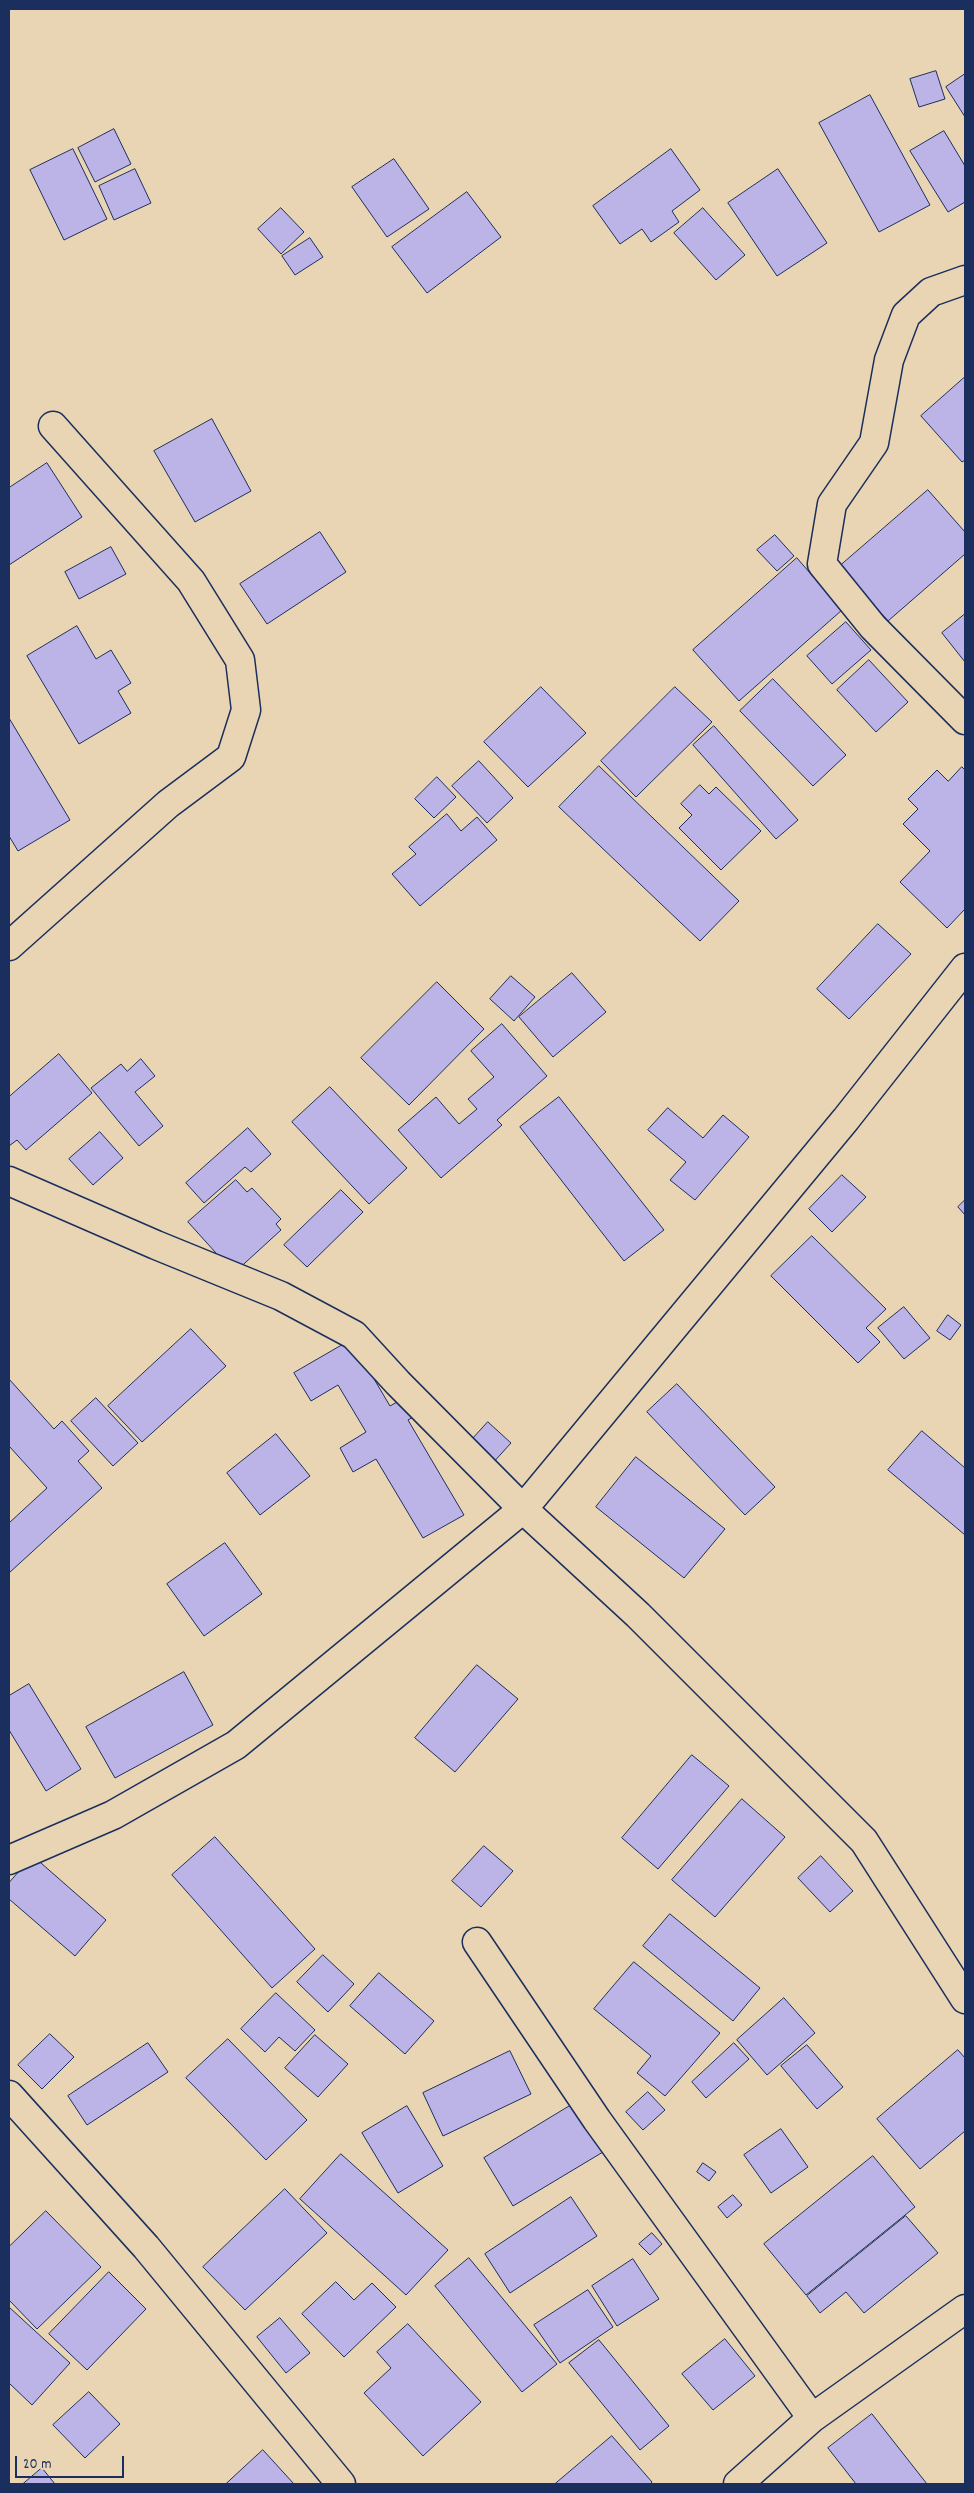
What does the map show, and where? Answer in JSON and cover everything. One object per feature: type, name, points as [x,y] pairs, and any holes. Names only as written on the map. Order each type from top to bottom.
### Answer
[{"type":"street","points":[[965,280],[931,292],[906,315],[889,360],[874,443],[832,504],[822,564],[873,627],[965,720]]},
{"type":"street","points":[[9,946],[168,804],[231,757],[246,710],[240,660],[191,581],[53,426]]},
{"type":"street","points":[[9,1860],[113,1815],[236,1745],[523,1509],[846,1119],[965,968]]},
{"type":"street","points":[[9,1181],[156,1245],[281,1296],[354,1335],[398,1383],[523,1509],[638,1615],[864,1841],[965,1999]]},
{"type":"street","points":[[477,1942],[597,2120],[812,2418]]},
{"type":"street","points":[[9,2095],[146,2247],[341,2484]]},
{"type":"street","points":[[738,2484],[812,2418],[965,2309]]},
{"type":"building","points":[[936,71],[945,99],[919,107],[910,79]]},
{"type":"building","points":[[965,74],[965,117],[946,87]]},
{"type":"building","points":[[870,95],[930,205],[879,232],[819,123]]},
{"type":"building","points":[[114,129],[131,164],[95,182],[78,148]]},
{"type":"building","points":[[944,131],[965,166],[965,202],[948,212],[910,151]]},
{"type":"building","points":[[73,149],[107,219],[64,240],[30,170]]},
{"type":"building","points":[[671,149],[700,190],[672,211],[679,222],[651,242],[642,229],[620,244],[593,206]]},
{"type":"building","points":[[394,159],[429,209],[387,237],[352,187]]},
{"type":"building","points":[[135,169],[151,203],[114,220],[99,186]]},
{"type":"building","points":[[778,169],[827,243],[777,276],[728,203]]},
{"type":"building","points":[[467,192],[501,237],[427,293],[392,247]]},
{"type":"building","points":[[281,208],[304,232],[281,254],[258,229]]},
{"type":"building","points":[[703,208],[745,255],[716,280],[674,233]]},
{"type":"building","points":[[310,238],[323,257],[295,275],[282,256]]},
{"type":"building","points":[[965,377],[965,460],[962,462],[921,416]]},
{"type":"building","points":[[212,419],[251,491],[195,522],[154,451]]},
{"type":"building","points":[[47,463],[82,517],[9,565],[9,488]]},
{"type":"building","points":[[928,490],[965,532],[965,554],[888,621],[840,566]]},
{"type":"building","points":[[320,532],[346,572],[267,624],[240,584]]},
{"type":"building","points":[[775,535],[794,556],[777,571],[757,550]]},
{"type":"building","points":[[111,547],[126,574],[79,599],[65,572]]},
{"type":"building","points":[[797,558],[842,610],[739,701],[693,650]]},
{"type":"building","points":[[965,614],[965,662],[942,633]]},
{"type":"building","points":[[846,622],[871,650],[832,684],[807,656]]},
{"type":"building","points":[[77,626],[96,659],[111,650],[131,683],[118,691],[131,713],[79,744],[27,656]]},
{"type":"building","points":[[869,660],[908,702],[876,732],[837,690]]},
{"type":"building","points":[[773,679],[846,755],[813,786],[740,711]]},
{"type":"building","points":[[541,687],[586,733],[528,787],[484,742]]},
{"type":"building","points":[[675,687],[712,722],[636,797],[601,761]]},
{"type":"building","points":[[9,718],[70,820],[18,851],[9,836]]},
{"type":"building","points":[[714,726],[798,820],[776,839],[693,745]]},
{"type":"building","points":[[479,761],[513,798],[487,823],[452,786]]},
{"type":"building","points":[[599,766],[739,901],[700,941],[559,807]]},
{"type":"building","points":[[962,767],[965,770],[965,909],[947,928],[900,882],[930,851],[903,824],[918,809],[908,799],[937,770],[948,781]]},
{"type":"building","points":[[437,777],[456,797],[434,818],[415,799]]},
{"type":"building","points":[[700,785],[709,794],[716,787],[761,831],[721,870],[679,828],[692,815],[681,804]]},
{"type":"building","points":[[447,814],[461,831],[477,817],[497,840],[420,906],[392,874],[416,854],[409,847]]},
{"type":"building","points":[[878,924],[911,954],[849,1019],[817,989]]},
{"type":"building","points":[[572,973],[606,1012],[553,1057],[519,1017]]},
{"type":"building","points":[[511,976],[535,997],[514,1021],[490,999]]},
{"type":"building","points":[[437,982],[484,1029],[409,1105],[361,1058]]},
{"type":"building","points":[[502,1024],[547,1076],[497,1120],[502,1125],[441,1178],[398,1130],[436,1097],[459,1124],[477,1109],[468,1099],[494,1077],[471,1051]]},
{"type":"building","points":[[59,1054],[92,1093],[26,1150],[17,1140],[9,1146],[9,1097]]},
{"type":"building","points":[[141,1059],[155,1076],[135,1092],[163,1126],[139,1146],[91,1088],[121,1064],[127,1071]]},
{"type":"building","points":[[330,1087],[407,1168],[369,1204],[292,1122]]},
{"type":"building","points":[[559,1097],[664,1230],[624,1261],[520,1127]]},
{"type":"building","points":[[668,1108],[703,1138],[723,1115],[749,1137],[695,1200],[670,1180],[686,1162],[648,1130]]},
{"type":"building","points":[[248,1128],[271,1154],[251,1172],[245,1167],[204,1203],[186,1183]]},
{"type":"building","points":[[100,1132],[123,1158],[93,1185],[69,1159]]},
{"type":"building","points":[[842,1175],[866,1197],[832,1232],[809,1209]]},
{"type":"building","points":[[236,1180],[247,1192],[252,1188],[281,1219],[276,1224],[281,1230],[234,1273],[188,1222]]},
{"type":"building","points":[[341,1190],[363,1212],[307,1267],[284,1245]]},
{"type":"building","points":[[965,1200],[965,1215],[958,1207]]},
{"type":"building","points":[[812,1236],[886,1309],[866,1328],[880,1342],[858,1363],[771,1276]]},
{"type":"building","points":[[904,1307],[930,1338],[904,1359],[878,1328]]},
{"type":"building","points":[[948,1315],[961,1325],[950,1340],[937,1331]]},
{"type":"building","points":[[191,1329],[226,1366],[142,1442],[108,1406]]},
{"type":"building","points":[[351,1340],[390,1406],[404,1398],[415,1416],[408,1420],[464,1515],[423,1538],[376,1459],[353,1472],[340,1448],[366,1432],[338,1385],[311,1401],[294,1373]]},
{"type":"building","points":[[9,1379],[54,1429],[62,1421],[89,1451],[78,1461],[102,1488],[9,1573],[9,1523],[47,1488],[9,1446]]},
{"type":"building","points":[[677,1384],[775,1487],[745,1515],[647,1412]]},
{"type":"building","points":[[96,1398],[138,1443],[113,1466],[71,1421]]},
{"type":"building","points":[[488,1422],[511,1443],[491,1465],[468,1444]]},
{"type":"building","points":[[922,1431],[965,1468],[965,1535],[888,1470]]},
{"type":"building","points":[[276,1434],[310,1476],[260,1515],[227,1473]]},
{"type":"building","points":[[636,1457],[725,1529],[684,1578],[596,1507]]},
{"type":"building","points":[[225,1543],[262,1594],[204,1636],[167,1584]]},
{"type":"building","points":[[477,1665],[518,1699],[455,1772],[415,1738]]},
{"type":"building","points":[[184,1672],[213,1725],[115,1778],[86,1727]]},
{"type":"building","points":[[29,1684],[81,1769],[46,1791],[9,1730],[9,1696]]},
{"type":"building","points":[[692,1755],[729,1786],[658,1869],[622,1838]]},
{"type":"building","points":[[742,1799],[785,1837],[715,1917],[672,1880]]},
{"type":"building","points":[[215,1837],[315,1949],[272,1988],[172,1875]]},
{"type":"building","points":[[484,1846],[513,1871],[481,1907],[452,1881]]},
{"type":"building","points":[[33,1856],[106,1920],[75,1956],[9,1899],[9,1883]]},
{"type":"building","points":[[821,1856],[853,1891],[830,1912],[798,1878]]},
{"type":"building","points":[[670,1914],[760,1988],[733,2021],[643,1946]]},
{"type":"building","points":[[323,1955],[354,1984],[328,2012],[297,1982]]},
{"type":"building","points":[[634,1962],[720,2033],[665,2096],[637,2073],[651,2056],[594,2009]]},
{"type":"building","points":[[379,1973],[434,2021],[405,2054],[350,2006]]},
{"type":"building","points":[[276,1993],[315,2030],[295,2051],[279,2037],[265,2052],[241,2029]]},
{"type":"building","points":[[784,1998],[815,2033],[767,2075],[737,2040]]},
{"type":"building","points":[[50,2034],[74,2057],[42,2089],[18,2065]]},
{"type":"building","points":[[315,2035],[348,2064],[318,2097],[285,2068]]},
{"type":"building","points":[[228,2039],[307,2120],[266,2160],[186,2078]]},
{"type":"building","points":[[148,2043],[168,2072],[87,2125],[68,2096]]},
{"type":"building","points":[[734,2043],[749,2059],[706,2098],[692,2082]]},
{"type":"building","points":[[807,2045],[843,2087],[817,2109],[781,2066]]},
{"type":"building","points":[[958,2050],[965,2058],[965,2131],[920,2169],[877,2119]]},
{"type":"building","points":[[510,2051],[531,2094],[443,2136],[423,2093]]},
{"type":"building","points":[[648,2092],[665,2110],[643,2130],[626,2112]]},
{"type":"building","points":[[578,2101],[608,2149],[513,2206],[484,2158]]},
{"type":"building","points":[[407,2106],[443,2166],[398,2193],[362,2133]]},
{"type":"building","points":[[781,2129],[808,2167],[771,2193],[744,2155]]},
{"type":"building","points":[[341,2154],[448,2250],[406,2295],[300,2199]]},
{"type":"building","points":[[873,2156],[915,2207],[806,2295],[764,2244]]},
{"type":"building","points":[[703,2163],[716,2172],[709,2181],[697,2172]]},
{"type":"building","points":[[285,2189],[327,2233],[245,2310],[203,2267]]},
{"type":"building","points":[[733,2195],[742,2205],[727,2218],[718,2207]]},
{"type":"building","points":[[571,2197],[597,2236],[510,2293],[485,2254]]},
{"type":"building","points":[[46,2211],[101,2267],[37,2329],[9,2300],[9,2247]]},
{"type":"building","points":[[906,2216],[938,2253],[864,2313],[846,2292],[820,2313],[807,2296]]},
{"type":"building","points":[[652,2233],[662,2244],[650,2255],[639,2244]]},
{"type":"building","points":[[469,2258],[557,2364],[522,2392],[435,2286]]},
{"type":"building","points":[[633,2259],[659,2299],[617,2326],[592,2286]]},
{"type":"building","points":[[109,2272],[146,2309],[87,2370],[49,2334]]},
{"type":"building","points":[[336,2282],[354,2300],[372,2283],[396,2307],[344,2357],[302,2314]]},
{"type":"building","points":[[588,2290],[613,2327],[560,2363],[534,2325]]},
{"type":"building","points":[[9,2307],[70,2363],[32,2405],[9,2383]]},
{"type":"building","points":[[280,2318],[310,2353],[286,2373],[257,2337]]},
{"type":"building","points":[[408,2324],[481,2402],[423,2456],[364,2393],[391,2368],[377,2352]]},
{"type":"building","points":[[725,2339],[755,2376],[713,2410],[682,2374]]},
{"type":"building","points":[[599,2340],[669,2426],[640,2450],[569,2363]]},
{"type":"building","points":[[89,2392],[120,2424],[85,2458],[53,2425]]},
{"type":"building","points":[[872,2414],[927,2484],[856,2484],[828,2448]]},
{"type":"building","points":[[612,2436],[652,2482],[650,2484],[555,2484]]},
{"type":"building","points":[[263,2450],[294,2484],[226,2484]]},
{"type":"building","points":[[42,2468],[55,2484],[23,2484]]}]
